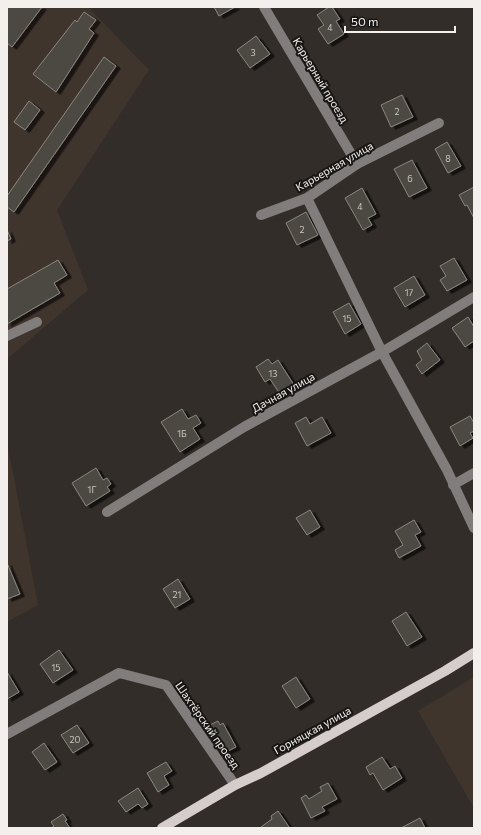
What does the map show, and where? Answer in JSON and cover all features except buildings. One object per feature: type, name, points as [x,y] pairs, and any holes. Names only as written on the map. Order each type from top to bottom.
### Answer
[{"type":"main road","name":"Горняцкая улица","points":[[162,828],[235,785],[438,675],[474,653]]},
{"type":"street","name":"Карьерный проезд","points":[[264,7],[358,164]]},
{"type":"street","name":"Карьерная улица","points":[[261,215],[307,198],[358,164],[439,123]]},
{"type":"street","points":[[307,198],[382,352],[447,470],[474,528]]},
{"type":"street","name":"Дачная улица","points":[[107,512],[244,427],[382,352],[474,297]]},
{"type":"street","points":[[7,336],[37,322]]},
{"type":"street","points":[[453,485],[474,473]]},
{"type":"street","name":"Шахтёрский проезд","points":[[7,734],[119,673],[166,686],[235,785]]},
{"type":"shaded area","points":[[7,7],[88,7],[149,70],[57,210],[88,290],[7,359]]},
{"type":"shaded area","points":[[7,441],[38,605],[7,622]]},
{"type":"shaded area","points":[[474,677],[474,808],[418,711]]}]
